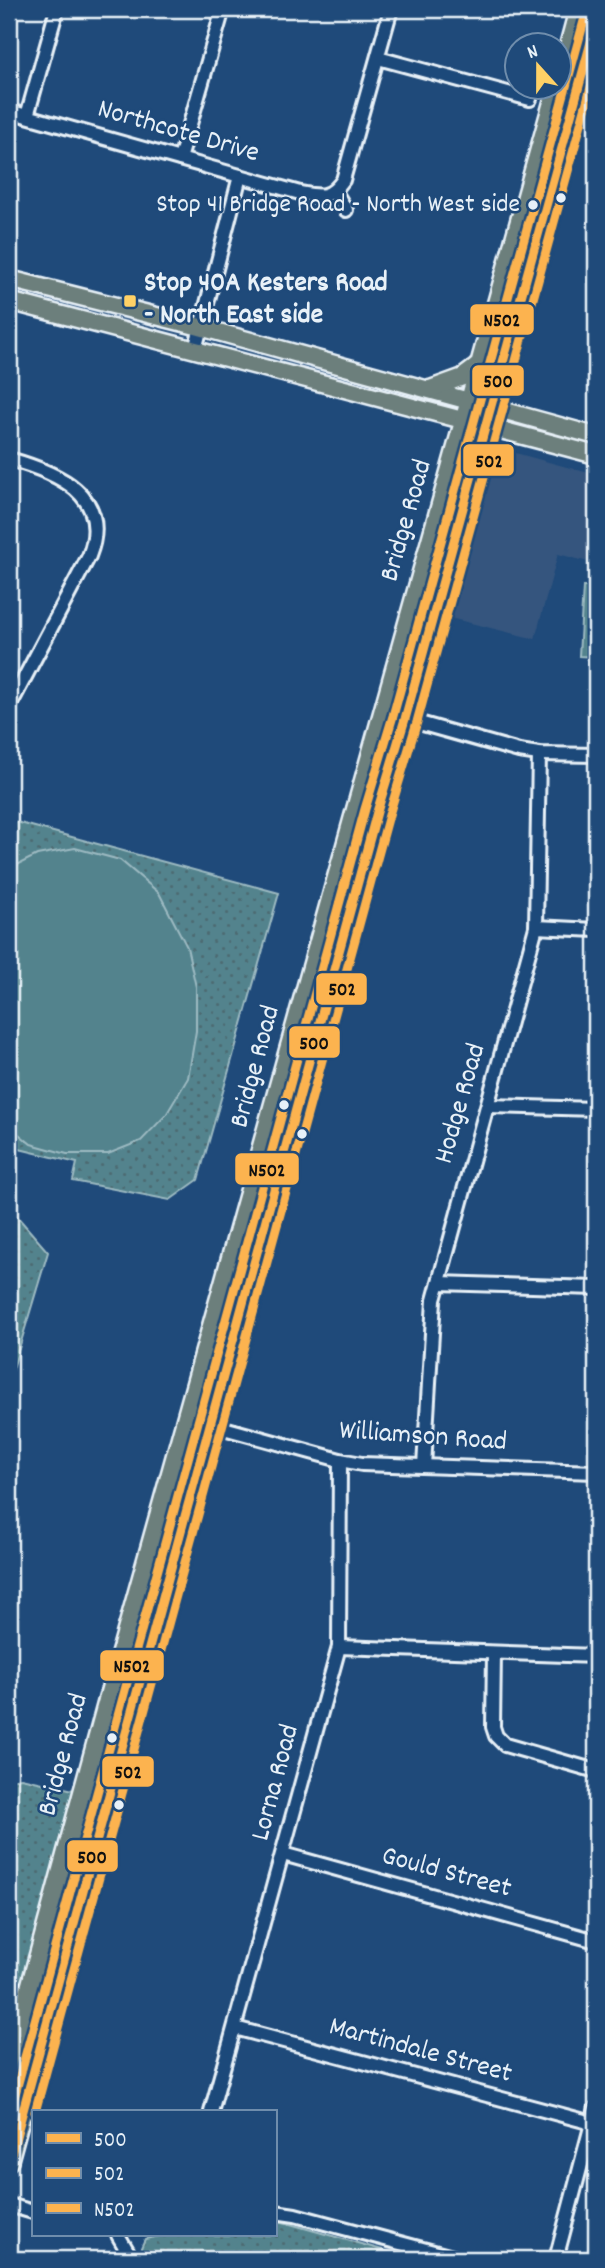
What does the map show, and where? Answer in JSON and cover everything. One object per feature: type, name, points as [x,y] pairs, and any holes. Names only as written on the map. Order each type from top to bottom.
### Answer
[{"type":"main road","points":[[571,32],[578,9]]},
{"type":"main road","name":"Bridge Road","points":[[9,2162],[377,812],[596,24]]},
{"type":"main road","name":"Bridge Road","points":[[9,2062],[128,1623],[552,102]]},
{"type":"main road","points":[[9,279],[200,327],[596,436]]},
{"type":"main road","points":[[9,301],[596,455]]},
{"type":"main road","points":[[430,389],[463,377],[479,365]]},
{"type":"main road","points":[[382,713],[405,719]]},
{"type":"main road","points":[[247,1202],[269,1207]]},
{"type":"main road","points":[[186,1417],[209,1424]]},
{"type":"main road","points":[[128,1623],[153,1629]]},
{"type":"street","points":[[27,116],[57,9]]},
{"type":"street","points":[[180,159],[223,9]]},
{"type":"street","points":[[346,210],[335,192],[343,180],[391,9]]},
{"type":"street","points":[[378,58],[504,92]]},
{"type":"street","name":"Northcote Drive","points":[[9,111],[315,196],[335,192]]},
{"type":"street","points":[[195,351],[240,176]]},
{"type":"street","points":[[9,459],[39,467],[79,491],[93,516],[95,529],[89,556],[9,707]]},
{"type":"street","points":[[405,719],[488,743],[539,754],[596,755]]},
{"type":"street","name":"Hodge Road","points":[[425,1466],[432,1311],[536,927],[539,754]]},
{"type":"street","points":[[536,927],[596,930]]},
{"type":"street","points":[[488,1105],[596,1109]]},
{"type":"street","points":[[439,1283],[596,1288]]},
{"type":"street","name":"Williamson Road","points":[[209,1424],[362,1464],[596,1472]]},
{"type":"street","name":"Lorna Road","points":[[212,2110],[339,1647],[340,1460]]},
{"type":"street","points":[[339,1647],[596,1656]]},
{"type":"street","points":[[494,1653],[492,1721],[498,1739],[505,1745],[596,1771]]},
{"type":"street","name":"Gould Street","points":[[283,1854],[596,1941]]},
{"type":"street","name":"Martindale Street","points":[[235,2028],[592,2123]]},
{"type":"street","points":[[556,2259],[596,2108]]},
{"type":"street","points":[[9,2206],[32,2212]]},
{"type":"street","points":[[276,2212],[460,2259]]},
{"type":"street","points":[[119,2236],[132,2259]]},
{"type":"shaded area","points":[[501,449],[596,475],[596,564],[558,554],[535,639],[450,618],[492,454],[494,450]]},
{"type":"green space","points":[[583,587],[596,587],[596,657],[579,656]]},
{"type":"green space","points":[[9,820],[279,893],[198,1180],[170,1200],[73,1181],[77,1163],[11,1147],[9,1155]]},
{"type":"green space","points":[[75,848],[120,860],[159,893],[187,947],[196,987],[196,1031],[188,1078],[166,1115],[141,1141],[108,1154],[67,1154],[31,1144],[9,1126],[9,869],[37,855]]},
{"type":"green space","points":[[9,1207],[48,1252],[9,1382]]},
{"type":"green space","points":[[21,1778],[82,1792],[9,2065],[9,1780]]},
{"type":"green space","points":[[276,2221],[414,2259],[145,2259],[140,2250],[145,2239],[160,2236],[276,2236]]},
{"type":"transit line","name":"N502","points":[[9,2116],[365,809],[584,21]]},
{"type":"transit line","name":"500","points":[[9,2162],[377,812],[596,24]]},
{"type":"transit line","name":"502","points":[[36,2110],[596,69]]},
{"type":"place","name":"Stop 41 Bridge Road - North West side","points":[[533,205]]},
{"type":"place","name":"Stop 40A Kesters Road - North East side","points":[[130,301]]}]
